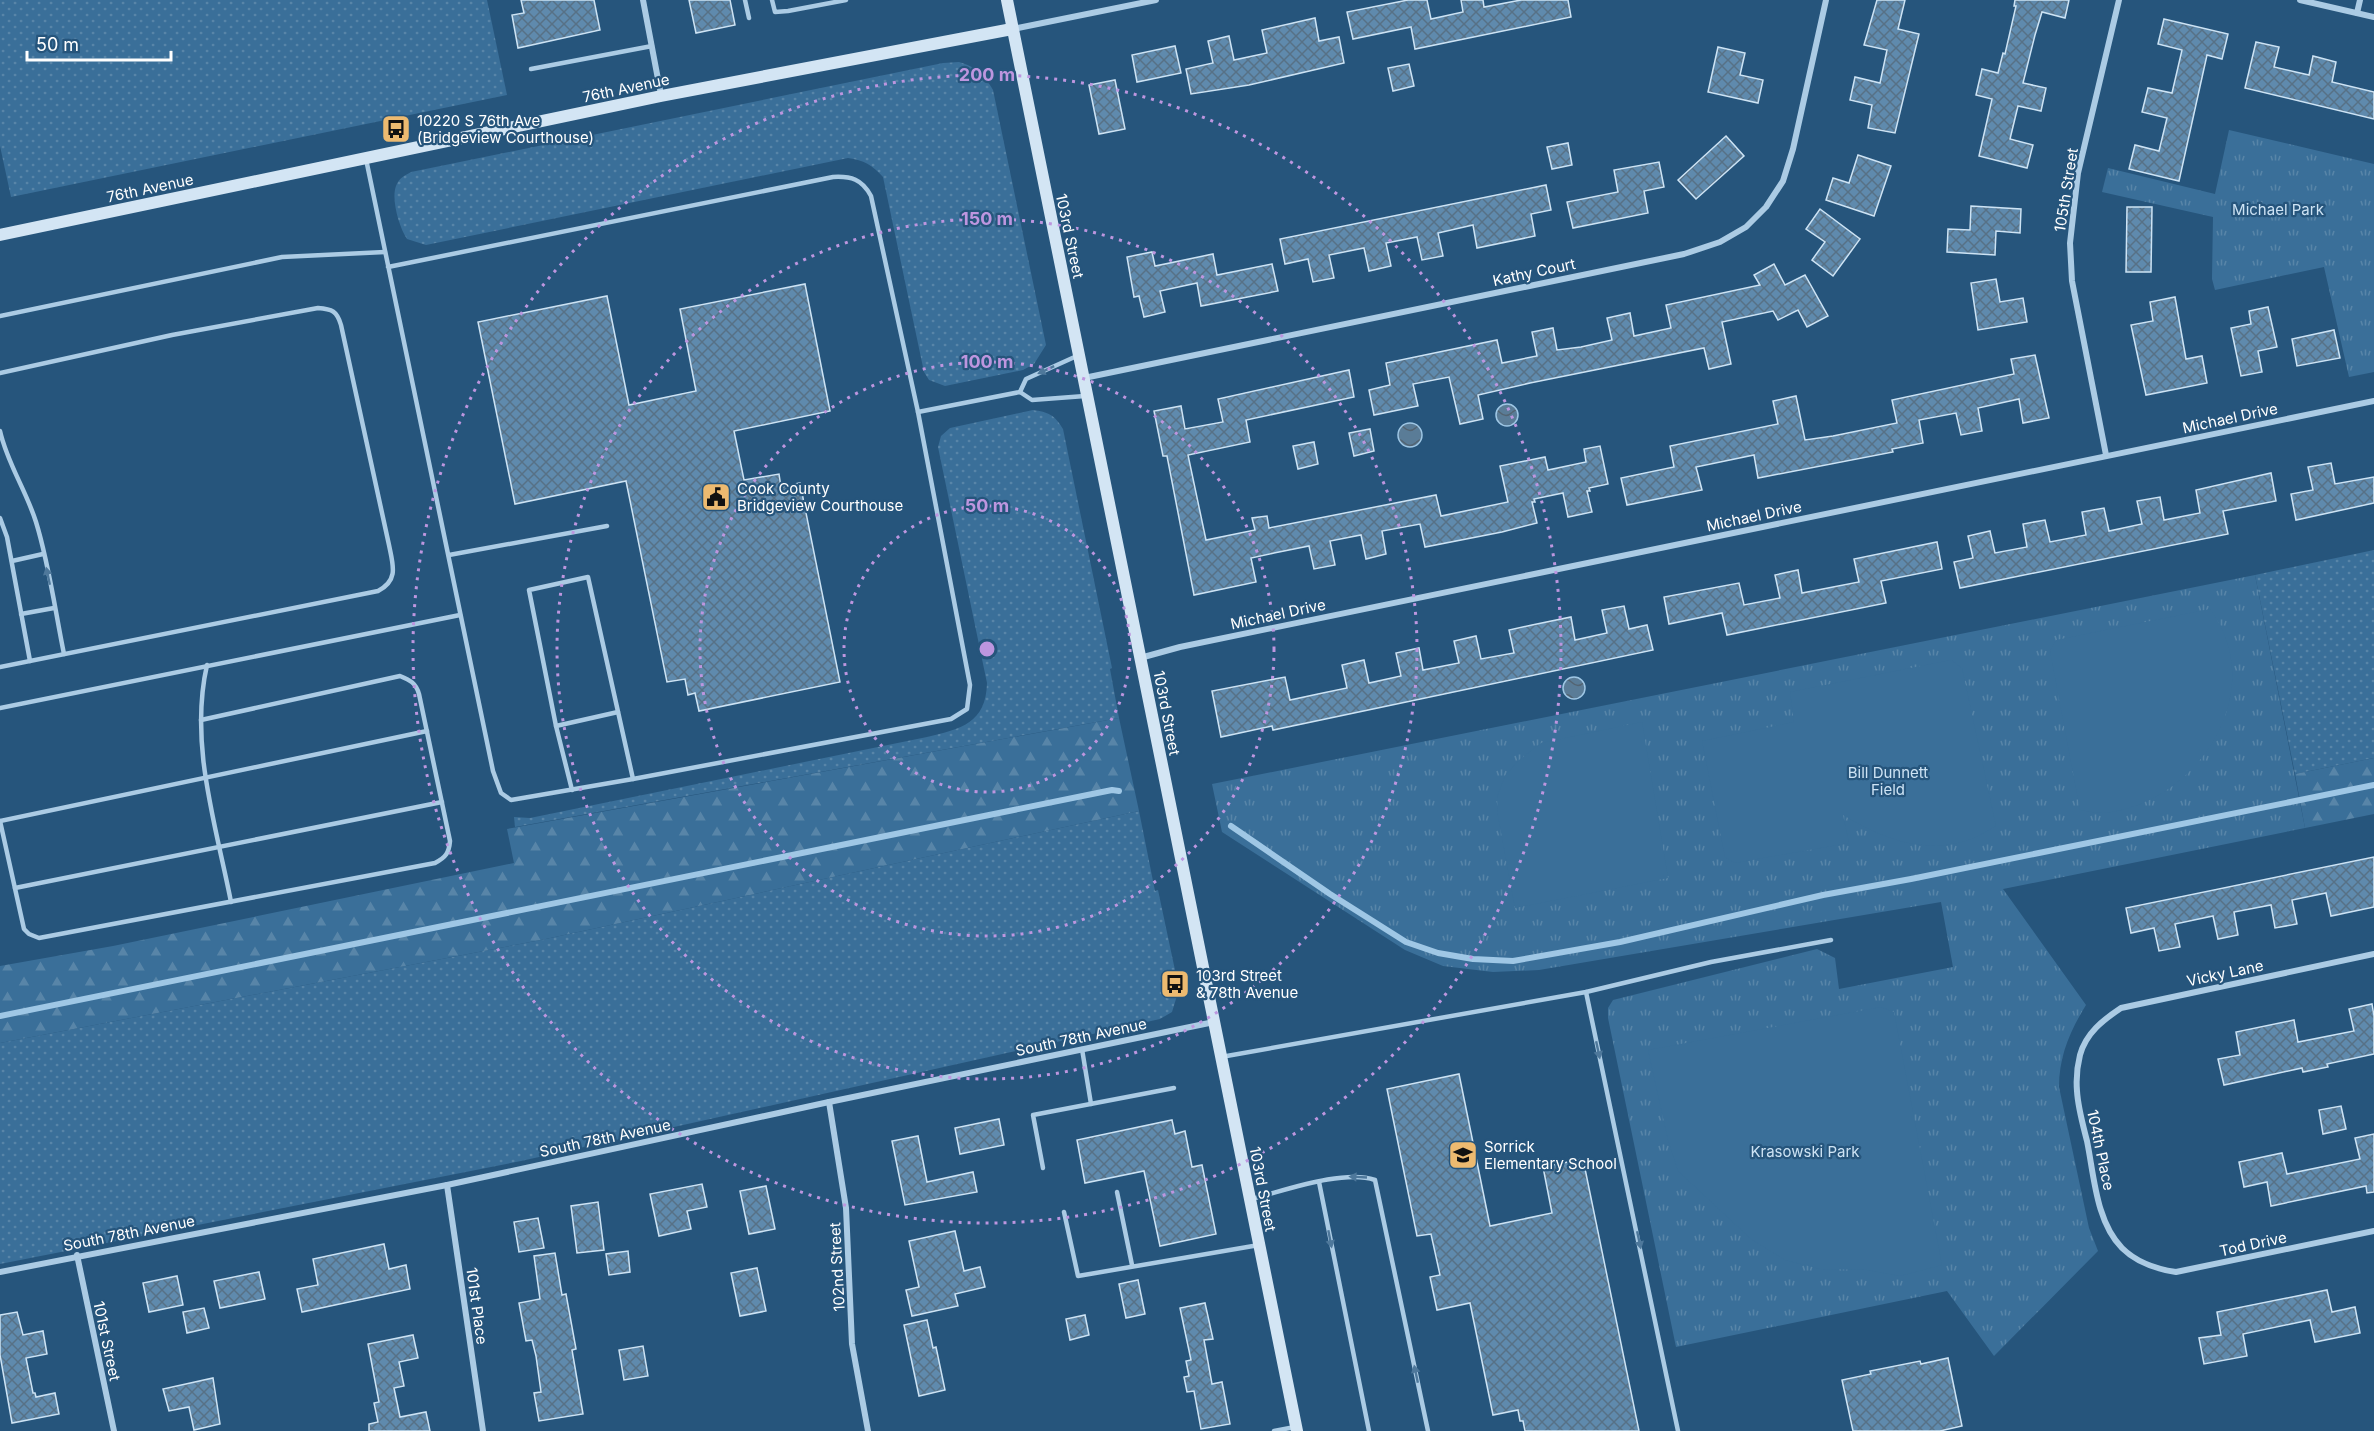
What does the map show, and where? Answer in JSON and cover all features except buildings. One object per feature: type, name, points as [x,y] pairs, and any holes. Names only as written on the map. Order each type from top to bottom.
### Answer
[{"type":"street","points":[[643,0],[662,96]]},
{"type":"street","name":"103rd Street","points":[[1007,0],[1297,1429]]},
{"type":"street","points":[[1012,29],[1156,0]]},
{"type":"street","name":"Kathy Court","points":[[1083,378],[1684,254],[1720,242],[1753,220],[1766,207],[1783,181],[1826,0]]},
{"type":"street","name":"105th Street","points":[[2106,455],[2072,281],[2070,243],[2078,173],[2119,0]]},
{"type":"street","points":[[2300,0],[2374,17]]},
{"type":"street","points":[[2357,13],[2360,0]]},
{"type":"street","name":"76th Avenue","points":[[0,234],[662,96],[1012,29]]},
{"type":"street","name":"Michael Drive","points":[[1140,658],[1180,647],[2374,401]]},
{"type":"street","name":"Vicky Lane","points":[[2090,1034],[2104,1019],[2121,1008],[2140,1002],[2374,954]]},
{"type":"street","name":"South 78th Avenue","points":[[0,1272],[77,1255],[447,1185],[1214,1022]]},
{"type":"street","name":"104th Place","points":[[2090,1034],[2080,1053],[2076,1071],[2077,1093],[2100,1206],[2109,1231],[2122,1248],[2138,1260]]},
{"type":"street","name":"102nd Street","points":[[829,1102],[837,1138],[846,1208],[852,1344],[868,1431]]},
{"type":"street","name":"101st Place","points":[[447,1185],[483,1431]]},
{"type":"street","name":"Tod Drive","points":[[2138,1260],[2156,1269],[2176,1272],[2374,1231]]},
{"type":"street","name":"101st Street","points":[[77,1255],[114,1431]]},
{"type":"lane","points":[[745,0],[749,18]]},
{"type":"lane","points":[[772,0],[775,12],[788,12],[846,0]]},
{"type":"lane","points":[[531,69],[652,46]]},
{"type":"lane","points":[[365,158],[493,771],[501,793],[511,800],[572,790],[951,719],[967,709],[970,685],[918,412],[871,196],[865,185],[851,176],[833,177],[388,267]]},
{"type":"lane","points":[[0,316],[282,257],[385,252]]},
{"type":"lane","points":[[0,373],[172,335],[318,308],[331,309],[338,314],[342,325],[392,560],[393,574],[388,586],[378,591],[0,667]]},
{"type":"lane","points":[[1020,392],[1026,379],[1079,355]]},
{"type":"lane","points":[[918,412],[1020,392],[1032,400],[1087,396]]},
{"type":"lane","points":[[0,431],[10,464],[25,489],[36,524],[64,654]]},
{"type":"lane","points":[[0,518],[7,537],[30,661]]},
{"type":"lane","points":[[449,555],[607,526]]},
{"type":"lane","points":[[12,561],[43,554]]},
{"type":"lane","points":[[572,790],[556,726],[529,590],[588,577],[633,779]]},
{"type":"lane","points":[[21,614],[54,608]]},
{"type":"lane","points":[[0,708],[460,615]]},
{"type":"lane","points":[[207,665],[201,720],[201,748],[231,902]]},
{"type":"lane","points":[[201,720],[399,676],[417,685],[427,731],[450,841],[449,852],[435,863],[39,938],[28,934],[24,928],[0,821],[427,731]]},
{"type":"lane","points":[[556,726],[618,712]]},
{"type":"lane","points":[[15,888],[442,802]]},
{"type":"lane","points":[[1221,1057],[1586,992],[1711,963],[1831,940]]},
{"type":"lane","points":[[1586,992],[1678,1431]]},
{"type":"lane","points":[[1082,1049],[1091,1104]]},
{"type":"lane","points":[[1043,1168],[1033,1115],[1174,1088]]},
{"type":"lane","points":[[1250,1199],[1319,1182],[1362,1176],[1375,1180],[1428,1431]]},
{"type":"lane","points":[[1319,1182],[1369,1431]]},
{"type":"lane","points":[[1117,1192],[1132,1265]]},
{"type":"lane","points":[[1064,1212],[1078,1276],[1259,1245]]},
{"type":"lane","points":[[1274,1431],[1297,1429]]},
{"type":"green space","points":[[0,0],[487,0],[507,95],[11,197],[0,146]]},
{"type":"green space","points":[[959,62],[979,72],[993,90],[1046,345],[1034,364],[1023,370],[945,386],[929,380],[924,372],[883,177],[867,164],[854,159],[848,158],[426,245],[407,239],[399,220],[394,198],[396,186],[400,179],[411,172],[943,63]]},
{"type":"green space","name":"Michael Park","points":[[2229,130],[2374,164],[2374,372],[2349,377],[2324,267],[2215,290],[2212,279],[2213,217],[2102,192],[2108,168],[2215,194]]},
{"type":"green space","points":[[1033,410],[1051,415],[1063,429],[1112,668],[1110,669],[1119,718],[515,827],[514,817],[530,818],[927,737],[961,727],[977,716],[986,696],[987,683],[938,447],[941,436],[950,428]]},
{"type":"green space","points":[[2374,550],[2374,758],[2295,774],[2255,575]]},
{"type":"green space","name":"Bill Dunnett Field","points":[[2255,575],[2305,828],[2003,889],[2086,1005],[2066,1044],[2059,1087],[2089,1228],[2098,1251],[1994,1356],[1947,1291],[1676,1347],[1608,1018],[1608,1008],[1613,1000],[1817,949],[1835,958],[1839,989],[1953,967],[1941,902],[1539,970],[1493,972],[1443,966],[1405,950],[1222,832],[1212,784]]},
{"type":"green space","points":[[2210,609],[2227,641],[2232,674],[2228,707],[2215,739],[2194,767],[2168,789],[2137,805],[2103,813],[2080,810],[2050,651],[2056,640]]},
{"type":"green space","points":[[1951,660],[1962,668],[1996,826],[1974,838],[1954,844],[1921,845],[1873,831],[1843,815],[1849,843],[1735,863],[1725,857],[1702,741],[1794,722],[1790,692]]},
{"type":"green space","points":[[1119,718],[1139,811],[541,940],[0,1043],[0,966],[113,946],[514,863],[507,829]]},
{"type":"green space","points":[[1642,722],[1668,878],[1515,908],[1498,816],[1497,797],[1505,776],[1519,760],[1541,743]]},
{"type":"green space","points":[[2374,758],[2374,814],[2305,828],[2295,774]]},
{"type":"green space","points":[[1139,811],[1155,891],[1158,890],[1179,989],[1172,1012],[1160,1019],[521,1161],[0,1264],[0,1043],[541,940]]},
{"type":"green space","name":"Krasowski Park","points":[[1881,1007],[1894,1012],[1942,1265],[1900,1276],[1867,1270],[1820,1269],[1785,1260],[1751,1239],[1678,1171],[1668,1140],[1648,1050]]},
{"type":"water","points":[[1507,404],[1515,407],[1518,415],[1515,423],[1507,426],[1499,423],[1496,415],[1499,407]]},
{"type":"water","points":[[1405,423],[1415,423],[1422,430],[1422,440],[1415,447],[1405,447],[1398,440],[1398,430]]},
{"type":"water","points":[[1574,677],[1584,684],[1585,688],[1578,698],[1574,699],[1564,692],[1563,688],[1570,678]]},
{"type":"waterway","points":[[1231,826],[1330,894],[1406,942],[1438,953],[1473,959],[1513,961],[1620,942],[1823,895],[2374,785]]},
{"type":"waterway","points":[[0,1016],[1112,790],[1119,791]]},
{"type":"place","name":"10220 S 76th Ave (Bridgeview Courthouse)","points":[[396,129]]},
{"type":"place","name":"Cook County Bridgeview Courthouse","points":[[716,497]]},
{"type":"place","name":"103rd Street & 78th Avenue","points":[[1175,984]]},
{"type":"place","name":"Sorrick Elementary School","points":[[1463,1155]]}]
